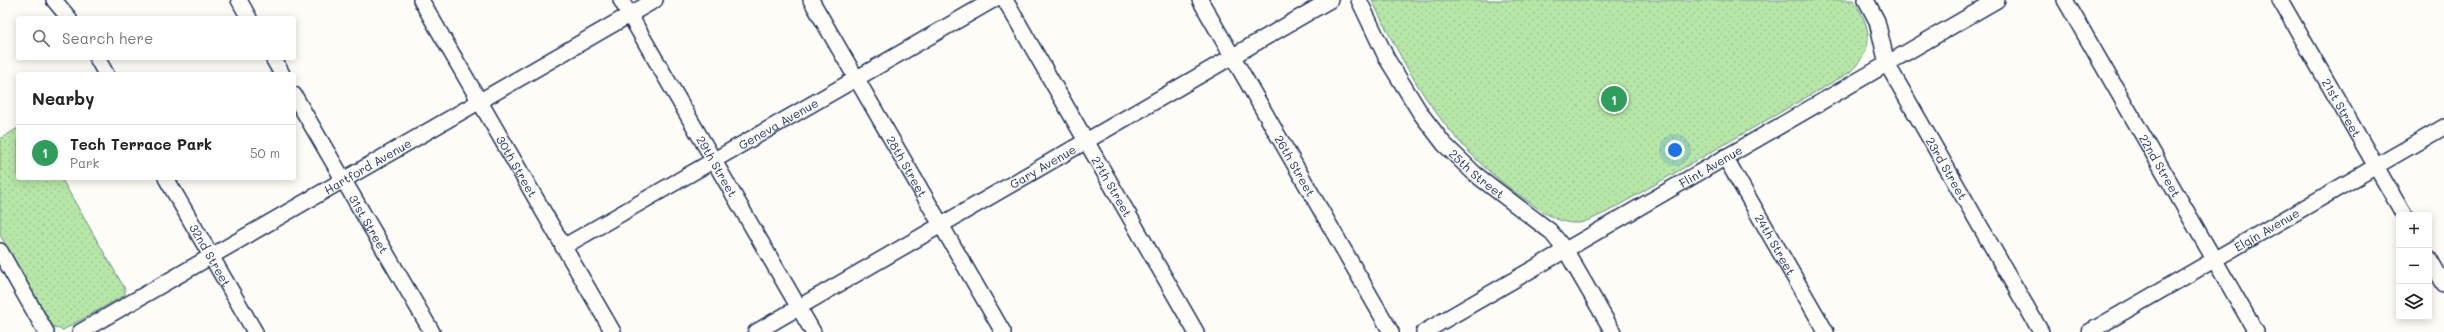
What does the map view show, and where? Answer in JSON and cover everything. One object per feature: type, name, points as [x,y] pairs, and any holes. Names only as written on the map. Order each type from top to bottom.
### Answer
[{"type":"street","points":[[54,0],[67,16]]},
{"type":"street","points":[[65,0],[74,16]]},
{"type":"street","points":[[239,0],[248,16]]},
{"type":"street","name":"30th Street","points":[[421,0],[613,332]]},
{"type":"street","name":"29th Street","points":[[621,0],[813,332]]},
{"type":"street","name":"Hartford Avenue","points":[[80,332],[655,0]]},
{"type":"street","name":"28th Street","points":[[811,0],[1003,332]]},
{"type":"street","name":"Geneva Avenue","points":[[563,247],[993,0]]},
{"type":"street","name":"27th Street","points":[[1005,0],[1196,332]]},
{"type":"street","name":"26th Street","points":[[1200,0],[1391,332]]},
{"type":"street","name":"Gary Avenue","points":[[756,332],[1330,0]]},
{"type":"street","name":"25th Street","points":[[1359,0],[1387,60],[1421,114],[1444,144],[1475,174],[1550,231],[1566,251],[1613,332]]},
{"type":"street","name":"23rd Street","points":[[1866,0],[1877,21],[1887,64],[2041,332]]},
{"type":"street","name":"Flint Avenue","points":[[1424,332],[1997,0]]},
{"type":"street","name":"22nd Street","points":[[2064,0],[2256,332]]},
{"type":"street","name":"21st Street","points":[[2280,0],[2402,212]]},
{"type":"street","points":[[98,60],[105,72]]},
{"type":"street","points":[[274,60],[281,72]]},
{"type":"street","name":"31st Street","points":[[296,97],[432,332]]},
{"type":"street","name":"Elgin Avenue","points":[[2090,332],[2444,127]]},
{"type":"street","name":"24th Street","points":[[1725,157],[1826,332]]},
{"type":"street","name":"32nd Street","points":[[167,180],[255,332]]},
{"type":"street","points":[[0,252],[46,332]]},
{"type":"street","points":[[2432,263],[2444,284]]},
{"type":"green space","points":[[1372,0],[1854,0],[1864,20],[1868,38],[1864,54],[1850,72],[1607,212],[1592,219],[1578,223],[1571,223],[1550,216],[1526,200],[1475,158],[1454,135],[1418,86],[1402,59]]},
{"type":"green space","points":[[16,129],[16,180],[62,180],[125,289],[125,295],[63,330],[53,327],[0,235],[0,139]]},
{"type":"place","name":"Tech Terrace Park","points":[[1614,99]]}]
